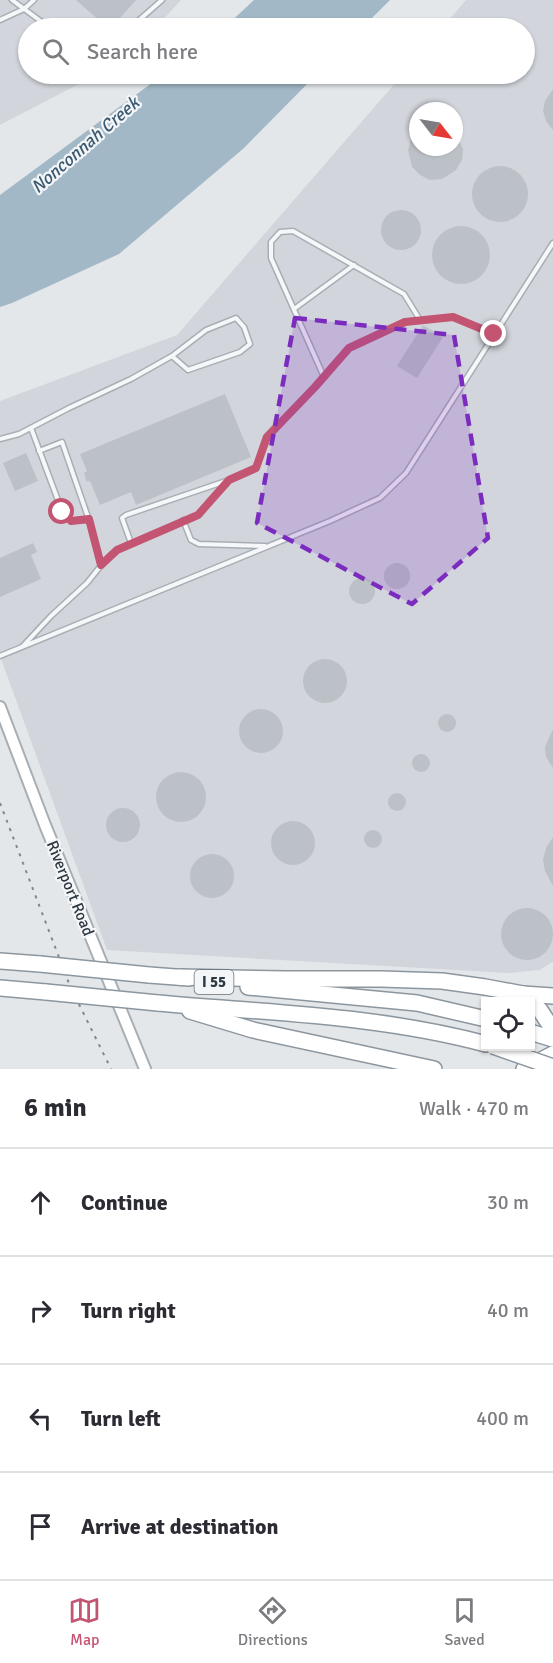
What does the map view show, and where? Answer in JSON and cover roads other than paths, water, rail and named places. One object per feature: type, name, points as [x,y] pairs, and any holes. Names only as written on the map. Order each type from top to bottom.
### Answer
[{"type":"highway","name":"I 55","points":[[0,962],[282,985],[417,1003],[480,1018]]},
{"type":"highway","points":[[282,985],[381,979],[442,981],[523,994],[553,996]]},
{"type":"highway","name":"I 55","points":[[0,988],[355,1018],[428,1030],[481,1043]]},
{"type":"highway","points":[[523,994],[540,1010],[553,1030]]},
{"type":"highway","points":[[163,1003],[253,1030],[434,1069]]},
{"type":"highway","points":[[535,1033],[553,1040]]},
{"type":"highway","points":[[506,1051],[553,1065]]},
{"type":"highway","points":[[524,1069],[553,1054]]},
{"type":"main road","name":"Riverport Road","points":[[0,706],[45,825],[145,1069]]},
{"type":"main road","points":[[548,1069],[553,1065]]},
{"type":"lane","points":[[12,0],[36,18]]},
{"type":"lane","points":[[0,20],[24,9],[34,0]]},
{"type":"lane","points":[[141,18],[162,0]]},
{"type":"lane","points":[[324,378],[271,258],[271,242],[280,232],[292,231],[405,294],[420,320]]},
{"type":"lane","points":[[0,656],[330,521],[380,498],[406,473],[553,243]]},
{"type":"lane","points":[[294,309],[354,265]]},
{"type":"lane","points":[[131,543],[122,518],[126,514],[229,480],[256,468],[267,437],[324,378],[349,348],[405,322],[420,320],[453,317],[494,334]]},
{"type":"lane","points":[[0,439],[19,434],[131,379],[172,356],[206,330],[236,318],[244,327],[250,344],[240,352],[188,370],[172,356]]},
{"type":"lane","points":[[31,428],[62,512],[71,521],[89,519]]},
{"type":"lane","points":[[39,450],[62,442],[89,519],[101,565]]},
{"type":"lane","points":[[21,648],[51,616],[87,584],[101,565],[117,550],[198,515],[229,480]]},
{"type":"lane","points":[[183,520],[191,540],[199,544],[269,546]]},
{"type":"water","points":[[254,0],[390,0],[372,18],[235,18]]},
{"type":"water","name":"Nonconnah Creek","points":[[150,84],[307,84],[244,148],[119,254],[0,307],[0,195]]},
{"type":"railway","points":[[0,803],[70,986],[111,1069]]}]
